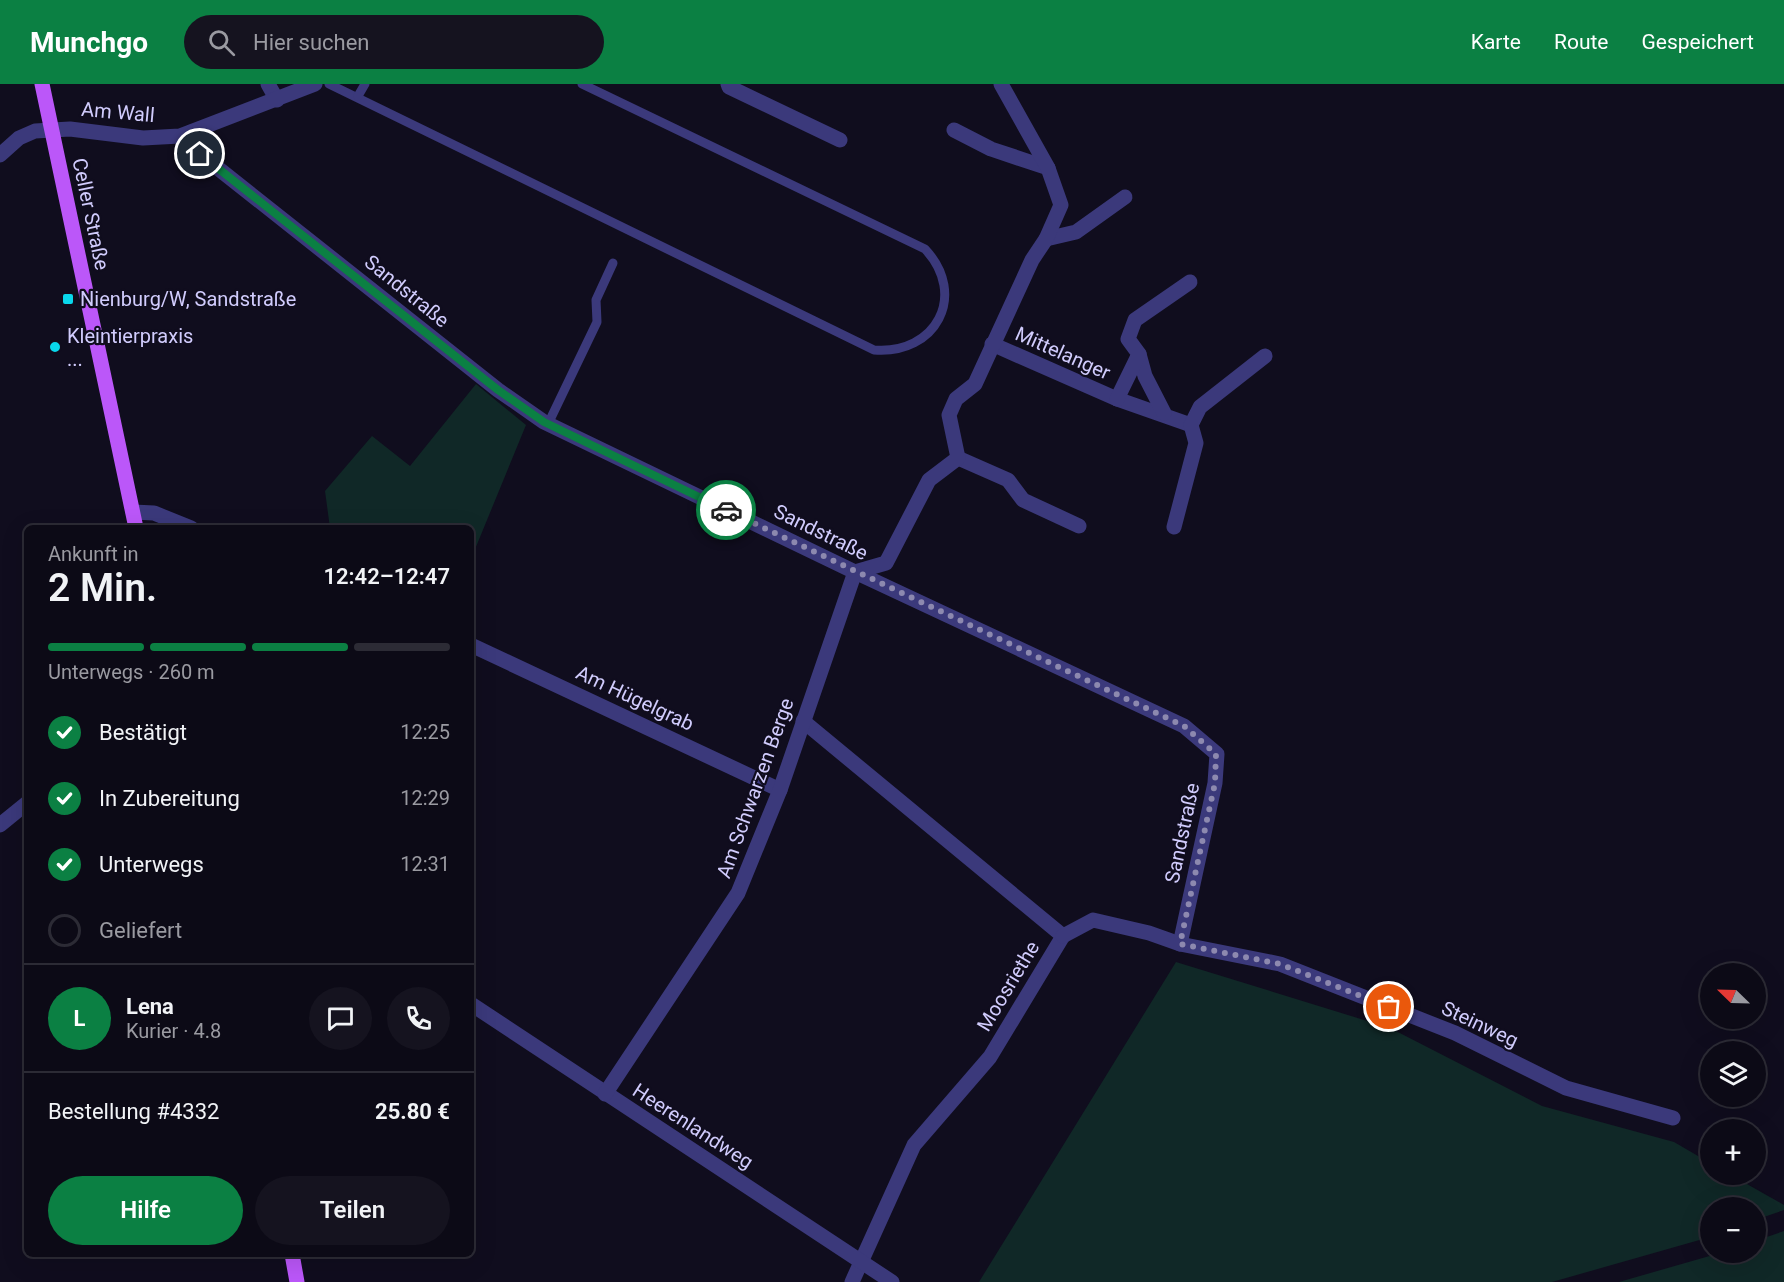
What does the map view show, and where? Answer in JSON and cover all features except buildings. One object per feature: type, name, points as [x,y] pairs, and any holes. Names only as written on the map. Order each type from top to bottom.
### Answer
[{"type":"main road","name":"Celler Straße","points":[[42,84],[135,525]]},
{"type":"main road","points":[[293,1257],[297,1282]]},
{"type":"street","points":[[268,84],[277,100]]},
{"type":"street","name":"Am Wall","points":[[0,154],[20,138],[35,131],[70,129],[143,138],[180,136],[315,84]]},
{"type":"street","points":[[728,84],[729,87],[840,140]]},
{"type":"street","points":[[958,458],[949,415],[956,399],[975,384],[1032,260],[1046,239],[1060,205],[1048,168],[1001,84]]},
{"type":"street","points":[[954,130],[991,149],[1048,168]]},
{"type":"street","name":"Sandstraße","points":[[191,132],[200,154],[498,390],[548,424],[855,572],[1184,726],[1216,754],[1215,783],[1180,944]]},
{"type":"street","points":[[1046,239],[1076,231],[1125,197]]},
{"type":"street","name":"Mittelanger","points":[[1164,413],[1145,376],[1139,354],[1128,339],[1135,320],[1190,282]]},
{"type":"street","name":"Mittelanger","points":[[992,344],[1117,399],[1164,413],[1191,425]]},
{"type":"street","name":"Mittelanger","points":[[1117,399],[1139,354]]},
{"type":"street","points":[[1174,527],[1196,443],[1191,425],[1200,407],[1265,356]]},
{"type":"street","points":[[958,458],[1008,480],[1023,500],[1079,526]]},
{"type":"street","points":[[855,572],[886,563],[929,480],[958,458]]},
{"type":"street","points":[[133,512],[154,513],[184,525]]},
{"type":"street","name":"Am Schwarzen Berge","points":[[605,1094],[738,893],[780,790],[855,572]]},
{"type":"street","name":"Am Hügelgrab","points":[[474,646],[780,790]]},
{"type":"street","name":"Moosriethe","points":[[803,721],[1063,936],[990,1057],[914,1145],[852,1282]]},
{"type":"street","points":[[0,825],[24,805]]},
{"type":"street","name":"Steinweg","points":[[1063,936],[1093,920],[1149,933],[1180,944],[1280,964],[1455,1033],[1566,1089],[1673,1118]]},
{"type":"street","name":"Heerenlandweg","points":[[474,1006],[892,1282]]},
{"type":"lane","points":[[329,84],[358,96],[874,350],[890,351],[904,348],[930,333],[940,318],[945,298],[945,285],[940,269],[925,249],[582,84]]},
{"type":"lane","points":[[358,96],[364,84]]},
{"type":"lane","points":[[548,424],[597,322],[597,300],[613,263]]},
{"type":"green space","points":[[476,384],[526,425],[474,552],[474,525],[330,525],[325,491],[372,436],[410,466]]},
{"type":"green space","points":[[1176,962],[1390,1028],[1542,1106],[1674,1142],[1700,1157],[1700,1185],[1749,1185],[1784,1205],[1784,1210],[1766,1216],[1766,1197],[1700,1197],[1700,1240],[1552,1282],[979,1282]]},
{"type":"green space","points":[[1784,1231],[1784,1282],[1619,1282],[1700,1259],[1700,1263],[1766,1263],[1766,1237]]},
{"type":"way so far","points":[[726,510],[1184,726],[1216,754],[1215,783],[1180,944],[1280,964],[1389,1007]]},
{"type":"place","name":"Nienburg/W, Sandstraße","points":[[68,299]]},
{"type":"place","name":"Kleintierpraxis ...","points":[[55,347]]},
{"type":"route","points":[[200,154],[498,390],[544,422],[726,510]]}]
